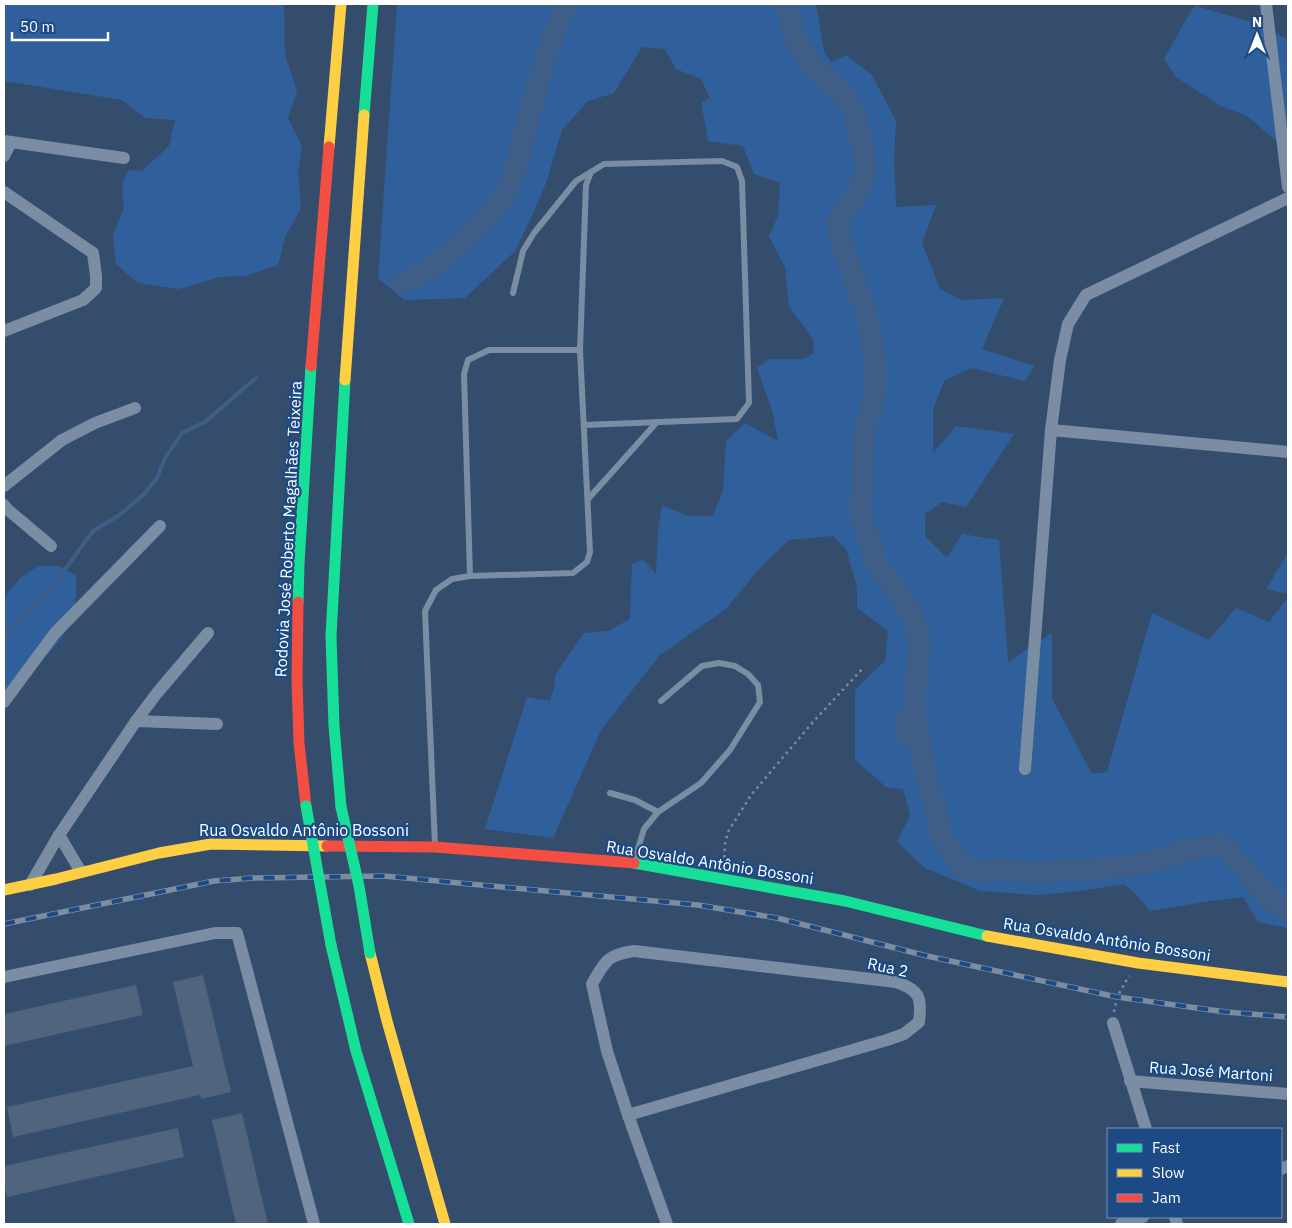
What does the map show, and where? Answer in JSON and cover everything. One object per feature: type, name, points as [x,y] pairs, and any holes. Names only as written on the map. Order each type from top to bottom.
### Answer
[{"type":"main road","name":"Rodovia José Roberto Magalhães Teixeira","points":[[341,4],[315,306],[299,564],[297,681],[299,743],[306,806],[339,985],[382,1138],[409,1224]]},
{"type":"main road","points":[[373,4],[349,312],[331,636],[334,726],[341,807],[370,953],[395,1049],[445,1224]]},
{"type":"main road","name":"Rua Osvaldo Antônio Bossoni","points":[[4,890],[180,848],[211,844],[435,847],[633,863],[845,900],[975,934],[1138,963],[1288,982]]},
{"type":"street","points":[[1266,4],[1288,187]]},
{"type":"street","points":[[4,156],[7,141],[124,158]]},
{"type":"street","points":[[4,192],[93,252],[96,288],[83,300],[4,331]]},
{"type":"street","points":[[1025,769],[1051,430],[1060,360],[1068,324],[1086,295],[1288,198]]},
{"type":"street","points":[[4,486],[62,440],[95,423],[135,408]]},
{"type":"street","points":[[1051,430],[1288,452]]},
{"type":"street","points":[[4,505],[51,546]]},
{"type":"street","points":[[4,702],[55,633],[160,526]]},
{"type":"street","points":[[30,885],[59,834],[136,721],[208,633]]},
{"type":"street","points":[[136,721],[217,724]]},
{"type":"street","points":[[59,834],[81,872]]},
{"type":"street","points":[[4,977],[215,933],[237,933],[314,1224]]},
{"type":"street","name":"Rua 2","points":[[634,951],[896,982],[910,987],[917,994],[921,1005],[919,1022],[904,1034],[628,1115],[607,1051],[592,984],[606,962],[619,953],[634,951]]},
{"type":"street","points":[[1113,1023],[1146,1128]]},
{"type":"street","name":"Rua José Martoni","points":[[1130,1081],[1288,1094]]},
{"type":"street","points":[[628,1115],[667,1224]]},
{"type":"street","points":[[1121,1224],[1141,1218]]},
{"type":"lane","points":[[513,293],[523,251],[534,233],[576,181],[604,164],[722,161],[737,167],[742,181],[749,403],[737,419],[584,425]]},
{"type":"lane","points":[[435,847],[425,611],[436,590],[452,579],[470,576],[573,573],[587,562],[590,552],[580,350],[586,185],[591,172]]},
{"type":"lane","points":[[470,576],[464,374],[468,360],[489,350],[580,350]]},
{"type":"lane","points":[[588,499],[657,422]]},
{"type":"lane","points":[[633,863],[644,829],[658,812],[701,783],[730,750],[760,702],[758,685],[748,674],[735,666],[719,664],[702,666],[662,701]]},
{"type":"lane","points":[[610,793],[635,800],[658,812]]},
{"type":"path","points":[[721,878],[728,832],[751,794],[813,722],[864,667]]},
{"type":"path","points":[[1113,1023],[1117,997],[1138,963]]},
{"type":"shaded area","points":[[4,4],[284,4],[285,55],[297,91],[288,118],[302,146],[298,173],[301,208],[285,237],[278,265],[245,276],[220,277],[178,289],[138,283],[116,264],[113,235],[124,208],[122,184],[129,170],[142,171],[169,146],[175,120],[145,118],[122,100],[4,81]]},
{"type":"shaded area","points":[[397,4],[816,4],[824,51],[831,62],[846,55],[872,75],[896,121],[894,159],[896,207],[936,205],[922,243],[940,289],[962,300],[1004,298],[982,349],[1034,366],[1025,381],[971,368],[944,381],[933,410],[933,453],[956,426],[1014,434],[966,507],[942,502],[925,514],[925,536],[947,558],[962,534],[999,540],[1008,662],[1052,633],[1052,699],[1092,774],[1107,772],[1152,613],[1209,640],[1236,608],[1269,622],[1288,597],[1288,928],[1258,922],[1243,897],[1150,911],[1133,891],[1124,884],[1039,895],[980,891],[925,868],[897,842],[910,815],[903,789],[886,787],[855,760],[855,690],[885,661],[888,631],[857,608],[857,587],[846,549],[833,536],[789,540],[759,569],[726,609],[660,655],[601,730],[553,838],[485,829],[527,697],[550,701],[555,685],[555,675],[584,633],[608,631],[630,619],[632,564],[643,560],[656,574],[658,531],[662,505],[688,516],[713,516],[723,490],[726,441],[745,423],[778,441],[772,410],[757,368],[770,359],[804,359],[814,353],[813,339],[789,306],[785,267],[769,236],[778,216],[780,183],[754,174],[743,146],[708,141],[701,102],[710,98],[701,79],[676,69],[665,49],[642,47],[614,93],[588,101],[562,130],[546,183],[515,251],[465,298],[404,300],[378,278]]},
{"type":"shaded area","points":[[1196,6],[1250,22],[1288,39],[1288,151],[1247,116],[1221,106],[1176,77],[1164,59],[1192,9]]},
{"type":"shaded area","points":[[1286,556],[1288,556],[1288,594],[1266,589]]},
{"type":"shaded area","points":[[38,566],[59,566],[76,576],[74,610],[69,626],[54,648],[4,694],[4,599],[20,578]]},
{"type":"shaded area","points":[[910,702],[911,723],[908,744],[902,745],[897,742],[896,719],[900,710]]},
{"type":"building","points":[[203,975],[231,1092],[201,1099],[200,1095],[13,1137],[7,1107],[193,1066],[173,982]]},
{"type":"building","points":[[136,985],[143,1015],[4,1046],[4,1014]]},
{"type":"building","points":[[242,1113],[268,1224],[236,1224],[212,1120]]},
{"type":"building","points":[[178,1128],[184,1157],[7,1197],[4,1185],[4,1166]]},
{"type":"waterway","points":[[402,283],[432,267],[451,252],[473,232],[501,200],[515,170],[543,67],[567,4]]},
{"type":"waterway","points":[[786,4],[794,33],[802,51],[814,68],[840,90],[847,99],[862,142],[865,164],[864,177],[854,197],[837,221],[841,243],[866,312],[875,364],[875,391],[864,435],[860,513],[877,564],[890,579],[913,618],[920,639],[915,689],[915,714],[925,773],[941,835],[962,867],[982,871],[1008,869],[1033,873],[1060,870],[1088,870],[1141,864],[1186,850],[1220,844],[1271,899],[1288,910]]},
{"type":"waterway","points":[[4,638],[51,589],[93,531],[121,514],[145,493],[157,478],[165,458],[182,433],[205,422],[256,378]]},
{"type":"railway","points":[[4,924],[214,881],[252,878],[384,876],[698,905],[777,918],[927,956],[1117,997],[1226,1012],[1288,1017]]},
{"type":"traffic: fast","points":[[364,115],[373,4]]},
{"type":"traffic: fast","points":[[298,602],[311,366]]},
{"type":"traffic: fast","points":[[341,807],[334,726],[331,636],[345,380]]},
{"type":"traffic: fast","points":[[306,806],[331,945]]},
{"type":"traffic: fast","points":[[341,807],[359,886],[370,953]]},
{"type":"traffic: fast","points":[[634,863],[845,901],[987,936]]},
{"type":"traffic: fast","points":[[331,945],[356,1051],[409,1224]]},
{"type":"traffic: slow","points":[[329,147],[341,4]]},
{"type":"traffic: slow","points":[[345,380],[364,115]]},
{"type":"traffic: slow","points":[[4,890],[159,853],[211,844],[327,846]]},
{"type":"traffic: slow","points":[[987,936],[1138,963],[1288,982]]},
{"type":"traffic: slow","points":[[370,953],[387,1021],[445,1224]]},
{"type":"traffic: jam","points":[[311,366],[329,147]]},
{"type":"traffic: jam","points":[[298,602],[297,681],[299,743],[306,806]]},
{"type":"traffic: jam","points":[[327,846],[435,847],[634,863]]}]
